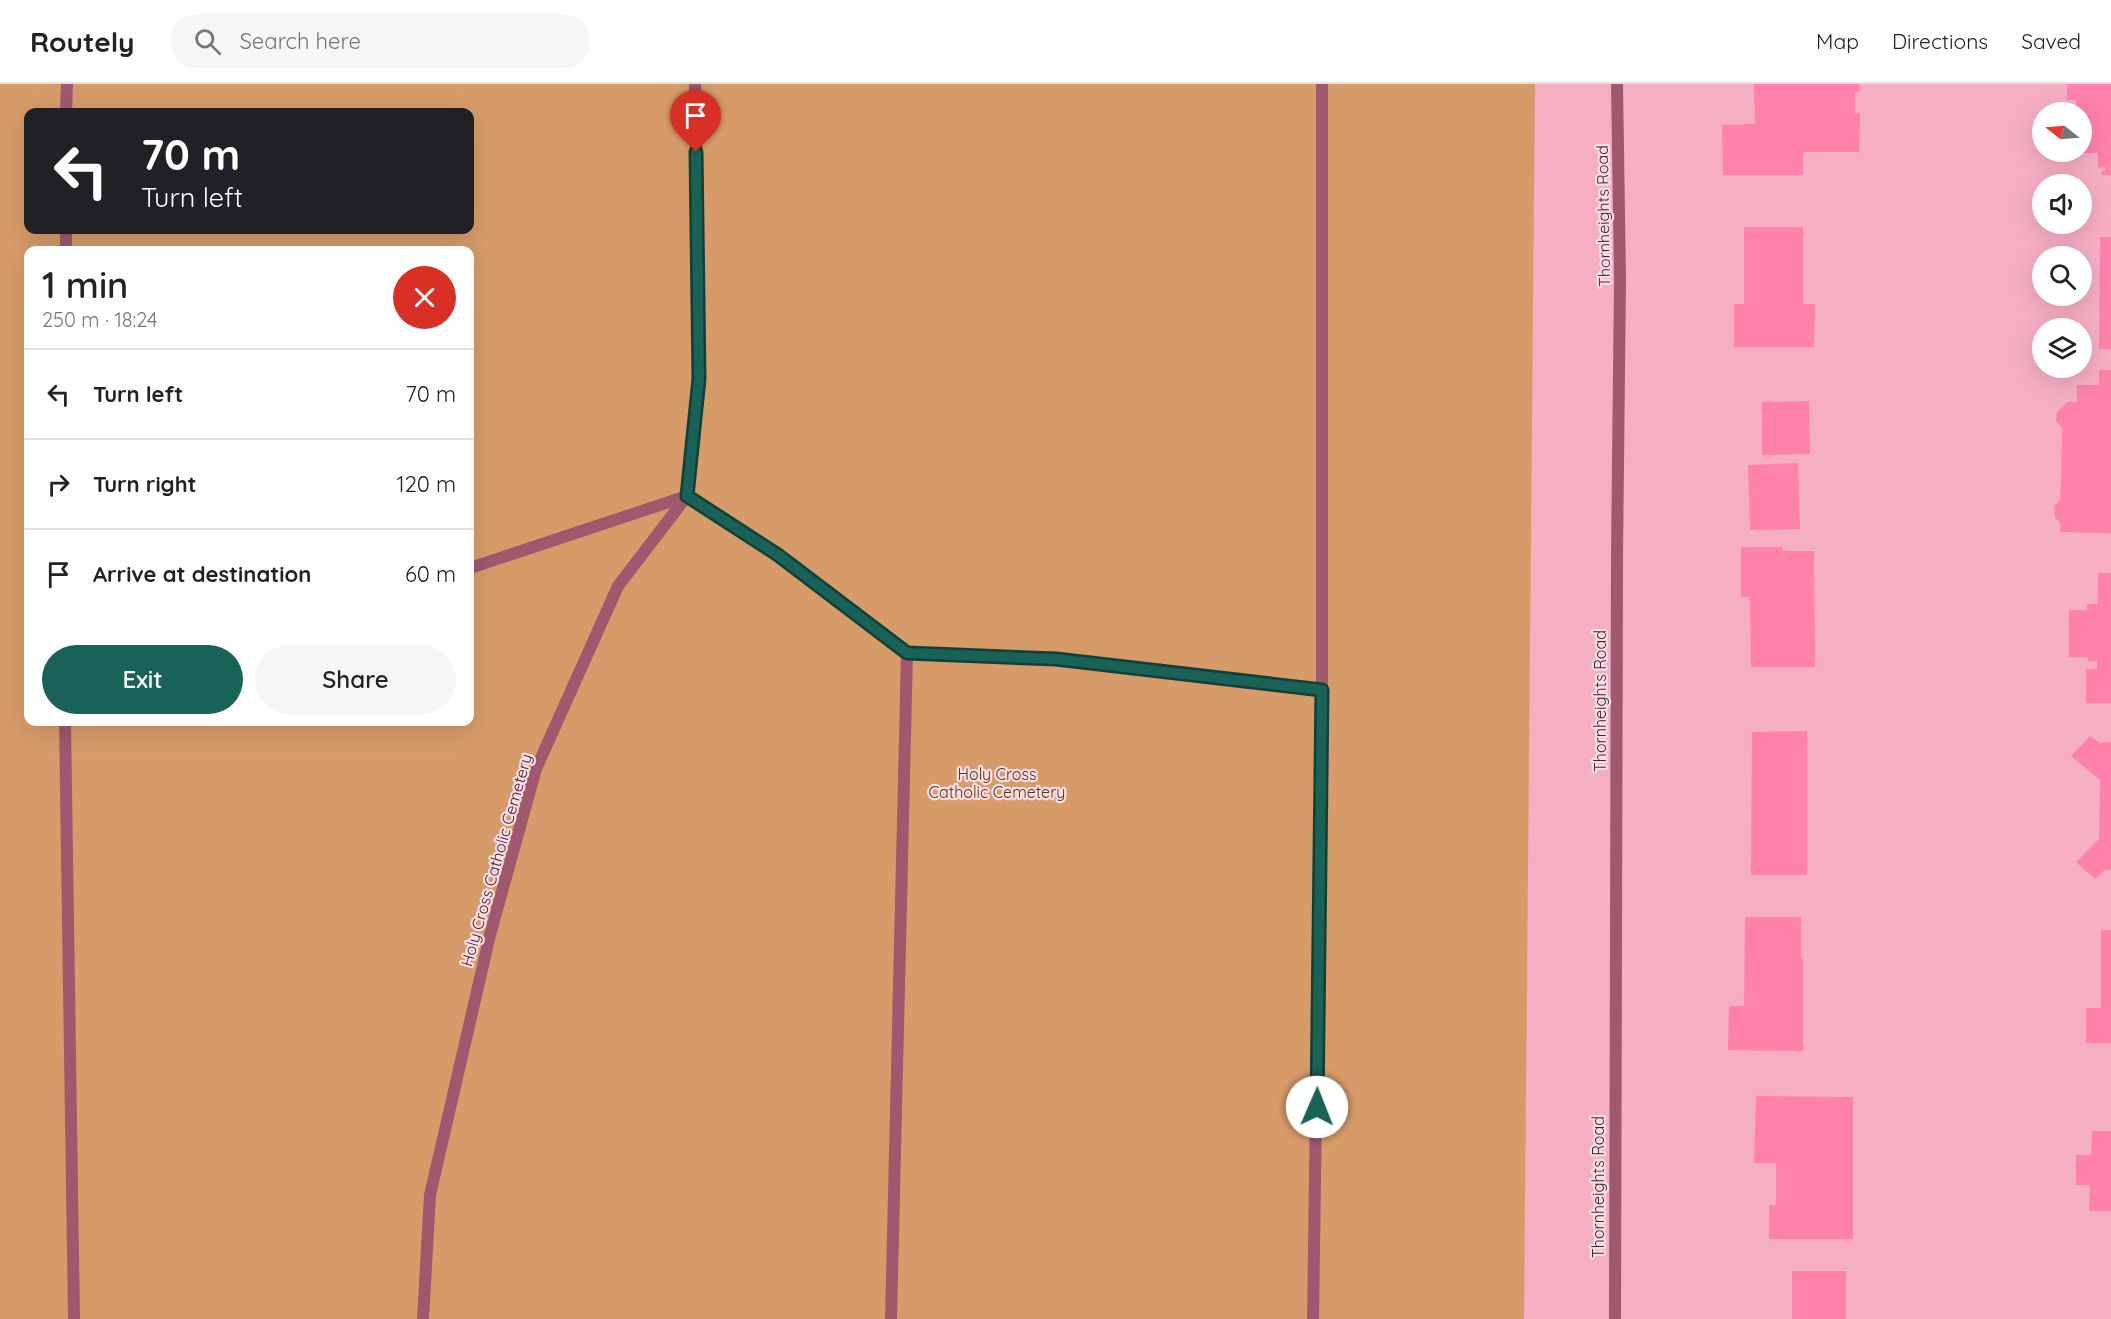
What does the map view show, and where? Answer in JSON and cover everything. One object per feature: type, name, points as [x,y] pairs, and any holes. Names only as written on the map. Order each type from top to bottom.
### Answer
[{"type":"street","points":[[66,108],[67,84]]},
{"type":"street","points":[[687,496],[699,379],[695,84]]},
{"type":"street","points":[[1313,1319],[1322,690],[1322,84]]},
{"type":"street","name":"Thornheights Road","points":[[1615,1319],[1616,578],[1620,280],[1617,84]]},
{"type":"street","points":[[474,567],[687,496]]},
{"type":"street","points":[[687,496],[778,555],[907,653],[1056,659],[1322,690]]},
{"type":"street","name":"Holy Cross Catholic Cemetery","points":[[423,1319],[430,1195],[490,935],[536,769],[618,586],[687,496]]},
{"type":"street","points":[[891,1319],[907,653]]},
{"type":"street","points":[[65,726],[74,1319]]},
{"type":"green space","name":"Holy Cross Catholic Cemetery","points":[[0,84],[1535,84],[1524,1319],[0,1319]]},
{"type":"building","points":[[1754,84],[1859,84],[1859,92],[1855,92],[1855,114],[1860,113],[1859,152],[1803,152],[1803,175],[1723,175],[1722,125],[1755,124]]},
{"type":"building","points":[[2067,84],[2111,84],[2111,175],[2101,175],[2105,167],[2098,168],[2098,153],[2092,153],[2092,102],[2067,100]]},
{"type":"building","points":[[1744,227],[1803,227],[1803,304],[1815,304],[1814,347],[1734,347],[1734,304],[1744,304]]},
{"type":"building","points":[[2100,237],[2111,237],[2111,349],[2099,349]]},
{"type":"building","points":[[2099,370],[2111,370],[2111,533],[2060,532],[2060,522],[2055,518],[2054,506],[2060,500],[2061,484],[2062,428],[2056,421],[2057,412],[2067,402],[2077,402],[2077,385],[2099,385]]},
{"type":"building","points":[[1809,401],[1810,454],[1762,455],[1762,402]]},
{"type":"building","points":[[1798,463],[1800,529],[1750,530],[1748,465]]},
{"type":"building","points":[[1741,547],[1783,547],[1783,551],[1814,551],[1815,667],[1751,667],[1750,597],[1741,597]]},
{"type":"building","points":[[2098,573],[2111,573],[2111,703],[2086,703],[2086,669],[2097,669],[2097,661],[2088,661],[2088,657],[2069,657],[2069,610],[2087,610],[2087,604],[2098,604]]},
{"type":"building","points":[[1807,731],[1807,875],[1751,875],[1752,732]]},
{"type":"building","points":[[2090,736],[2100,743],[2111,742],[2111,870],[2105,870],[2095,879],[2076,862],[2099,839],[2100,780],[2071,756]]},
{"type":"building","points":[[1745,917],[1801,917],[1803,1051],[1728,1050],[1729,1006],[1744,1006]]},
{"type":"building","points":[[2101,930],[2111,930],[2111,1043],[2086,1043],[2086,1008],[2101,1008]]},
{"type":"building","points":[[1756,1096],[1853,1097],[1853,1239],[1769,1239],[1769,1205],[1776,1205],[1776,1163],[1754,1163]]},
{"type":"building","points":[[2092,1131],[2111,1131],[2111,1211],[2089,1211],[2090,1185],[2076,1185],[2076,1155],[2091,1155]]},
{"type":"building","points":[[1792,1271],[1846,1271],[1846,1319],[1792,1319]]},
{"type":"route","points":[[696,152],[699,379],[687,496],[778,555],[907,653],[1056,659],[1322,690],[1317,1107]]}]
